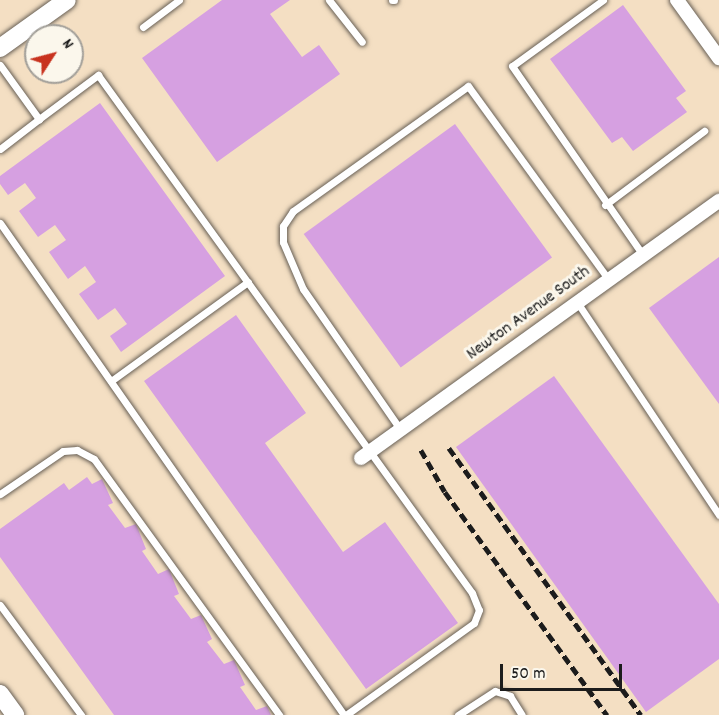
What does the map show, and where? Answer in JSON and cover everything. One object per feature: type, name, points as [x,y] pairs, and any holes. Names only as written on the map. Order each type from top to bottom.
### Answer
[{"type":"main road","points":[[0,48],[67,0]]},
{"type":"main road","points":[[0,694],[15,715]]},
{"type":"street","points":[[677,0],[719,58]]},
{"type":"street","name":"Newton Avenue South","points":[[365,455],[719,201]]},
{"type":"lane","points":[[143,27],[179,0]]},
{"type":"lane","points":[[329,0],[362,42]]},
{"type":"lane","points":[[603,0],[512,66],[605,204],[643,255]]},
{"type":"lane","points":[[0,65],[39,119]]},
{"type":"lane","points":[[0,149],[98,75],[248,282],[365,455],[472,593],[479,610],[474,623],[345,715],[0,223]]},
{"type":"lane","points":[[400,429],[303,290],[283,242],[283,226],[293,211],[468,86],[609,280]]},
{"type":"lane","points":[[605,204],[704,131]]},
{"type":"lane","points":[[111,381],[248,282]]},
{"type":"lane","points":[[577,302],[719,515]]},
{"type":"lane","points":[[0,494],[63,451],[77,450],[94,459],[279,715]]},
{"type":"lane","points":[[0,605],[81,715]]},
{"type":"lane","points":[[458,715],[495,691],[510,696],[522,715]]},
{"type":"building","points":[[222,0],[290,0],[270,14],[302,57],[319,45],[340,74],[217,162],[142,58]]},
{"type":"building","points":[[623,5],[686,91],[676,98],[687,112],[633,151],[622,137],[612,143],[550,59]]},
{"type":"building","points":[[100,103],[225,276],[121,352],[110,336],[127,324],[115,308],[98,320],[79,294],[96,282],[85,266],[68,279],[49,252],[66,240],[55,225],[38,237],[19,211],[36,198],[25,183],[8,195],[0,184],[0,176]]},
{"type":"building","points":[[455,124],[552,257],[401,367],[304,234]]},
{"type":"building","points":[[719,257],[719,404],[649,308]]},
{"type":"building","points":[[236,315],[306,413],[265,443],[343,552],[385,522],[458,623],[366,689],[144,381]]},
{"type":"building","points":[[554,376],[719,604],[719,659],[646,712],[456,447]]},
{"type":"building","points":[[87,477],[92,484],[102,479],[113,503],[108,505],[125,528],[136,524],[146,549],[142,551],[158,574],[169,569],[179,594],[174,596],[191,619],[201,615],[212,639],[207,642],[224,664],[234,660],[245,685],[240,687],[256,710],[267,706],[271,715],[114,715],[0,557],[0,529],[64,483],[69,490]]},
{"type":"railway","points":[[449,448],[641,715]]},
{"type":"railway","points":[[421,450],[445,492],[607,715]]}]
